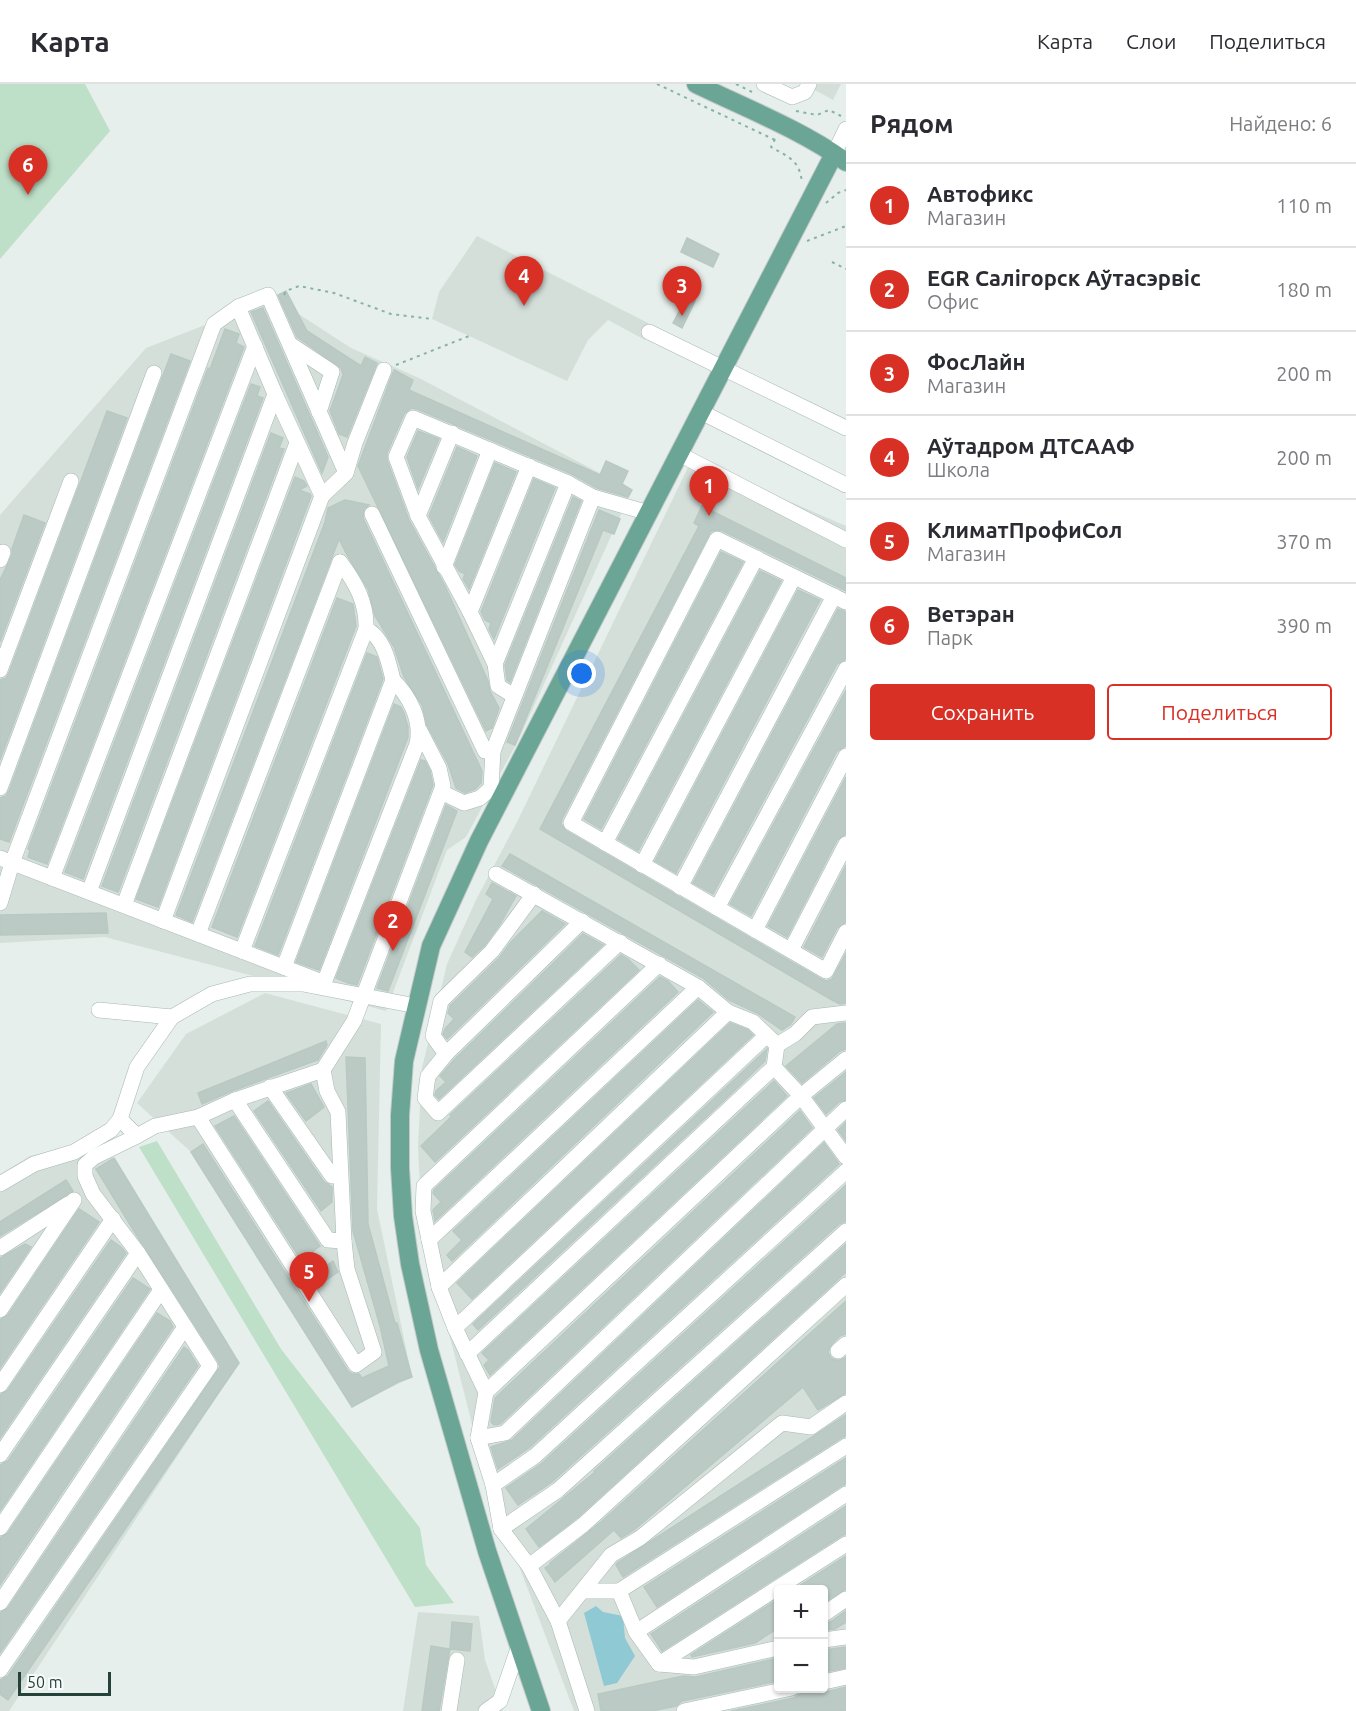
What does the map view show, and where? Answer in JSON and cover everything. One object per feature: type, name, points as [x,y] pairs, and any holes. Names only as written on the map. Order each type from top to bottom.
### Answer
[{"type":"main road","points":[[541,1711],[487,1551],[429,1350],[410,1264],[403,1216],[400,1168],[400,1115],[404,1061],[431,946],[479,841],[723,370],[842,157],[696,84]]},
{"type":"street","points":[[764,84],[792,97],[805,92],[809,84]]},
{"type":"street","points":[[842,157],[846,129]]},
{"type":"street","points":[[0,903],[6,860],[214,324],[238,307],[268,295],[346,473]]},
{"type":"street","points":[[238,307],[322,496]]},
{"type":"street","points":[[649,332],[846,428]]},
{"type":"street","points":[[291,345],[332,372],[319,412]]},
{"type":"street","points":[[52,878],[255,346]]},
{"type":"street","points":[[163,921],[322,496],[346,473],[355,443],[384,370]]},
{"type":"street","points":[[0,788],[154,373]]},
{"type":"street","points":[[89,892],[275,394]]},
{"type":"street","points":[[701,412],[846,484]]},
{"type":"street","points":[[513,696],[498,686],[495,664],[470,612],[418,516],[396,457],[413,418],[568,483],[594,497],[649,513]]},
{"type":"street","points":[[418,516],[452,433]]},
{"type":"street","points":[[124,905],[297,443]]},
{"type":"street","points":[[444,567],[490,450]]},
{"type":"street","points":[[679,454],[846,540]]},
{"type":"street","points":[[470,612],[529,466]]},
{"type":"street","points":[[0,670],[71,481]]},
{"type":"street","points":[[495,664],[568,483]]},
{"type":"street","points":[[441,792],[464,803],[480,798],[491,788],[493,751],[594,497]]},
{"type":"street","points":[[372,514],[485,751],[493,751]]},
{"type":"street","points":[[680,886],[840,599],[717,539],[571,823],[826,971],[846,932]]},
{"type":"street","points":[[605,843],[756,558]]},
{"type":"street","points":[[198,934],[340,562],[355,582],[366,613],[366,629],[242,951]]},
{"type":"street","points":[[642,865],[795,577]]},
{"type":"street","points":[[0,1670],[210,1366],[138,1253],[93,1194],[85,1176],[85,1165],[94,1157],[155,1126],[198,1117],[235,1100],[323,1070],[354,1021],[441,792],[443,786],[439,768],[420,731],[405,692],[393,680],[388,657],[372,632],[366,629]]},
{"type":"street","points":[[717,908],[846,669]]},
{"type":"street","points":[[284,967],[393,680]]},
{"type":"street","points":[[324,983],[417,744],[420,731]]},
{"type":"street","points":[[756,930],[846,756]]},
{"type":"street","points":[[791,950],[846,844]]},
{"type":"street","points":[[6,860],[284,967],[338,991]]},
{"type":"street","points":[[496,874],[698,987],[728,1012],[753,1022],[771,1040],[774,1067],[801,1096],[846,1157]]},
{"type":"street","points":[[446,1054],[433,1036],[441,1000],[492,951],[534,894]]},
{"type":"street","points":[[582,921],[446,1054],[428,1076],[425,1098],[438,1113],[620,942]]},
{"type":"street","points":[[587,1711],[558,1621],[529,1566],[501,1528],[493,1485],[478,1438],[486,1392],[455,1328],[439,1287],[423,1211],[424,1186],[659,964]]},
{"type":"street","points":[[0,1184],[34,1164],[74,1152],[111,1130],[120,1119],[137,1067],[172,1017],[212,994],[250,984],[303,984],[416,1006]]},
{"type":"street","points":[[429,1240],[698,987]]},
{"type":"street","points":[[99,1010],[172,1017]]},
{"type":"street","points":[[439,1287],[728,1012]]},
{"type":"street","points":[[455,1328],[771,1040],[795,1034],[812,1017],[846,1012]]},
{"type":"street","points":[[486,1392],[801,1096],[846,1059]]},
{"type":"street","points":[[467,1354],[774,1067]]},
{"type":"street","points":[[198,1117],[356,1365],[374,1352],[347,1269],[339,1112],[327,1091],[323,1070]]},
{"type":"street","points":[[270,1087],[332,1176]]},
{"type":"street","points":[[235,1100],[328,1240],[344,1242]]},
{"type":"street","points":[[478,1438],[504,1433],[846,1109]]},
{"type":"street","points":[[120,1119],[137,1136]]},
{"type":"street","points":[[493,1485],[535,1456],[846,1171]]},
{"type":"street","points":[[0,1248],[74,1200],[93,1194]]},
{"type":"street","points":[[0,1310],[74,1200]]},
{"type":"street","points":[[0,1384],[113,1219]]},
{"type":"street","points":[[501,1528],[558,1490],[846,1231]]},
{"type":"street","points":[[0,1455],[138,1253]]},
{"type":"street","points":[[529,1566],[583,1525],[846,1285]]},
{"type":"street","points":[[0,1528],[161,1290]]},
{"type":"street","points":[[0,1603],[185,1327]]},
{"type":"street","points":[[558,1621],[611,1555],[640,1538],[782,1423],[811,1427],[846,1403]]},
{"type":"street","points":[[583,1591],[619,1591],[846,1446]]},
{"type":"street","points":[[636,1632],[846,1494]]},
{"type":"street","points":[[659,1664],[846,1544]]},
{"type":"street","points":[[487,1551],[513,1546]]},
{"type":"street","points":[[619,1591],[636,1632],[659,1664],[694,1667],[774,1647]]},
{"type":"street","points":[[828,1611],[846,1599]]},
{"type":"street","points":[[828,1639],[846,1637]]},
{"type":"street","points":[[486,1711],[500,1701],[519,1646]]},
{"type":"street","points":[[449,1711],[457,1660]]},
{"type":"street","points":[[828,1681],[846,1677]]},
{"type":"street","points":[[684,1711],[774,1693]]},
{"type":"path","points":[[657,84],[775,140],[771,147],[794,160],[800,169],[801,190]]},
{"type":"path","points":[[829,110],[846,119]]},
{"type":"path","points":[[826,203],[838,193],[846,190]]},
{"type":"path","points":[[805,241],[846,226]]},
{"type":"path","points":[[832,262],[846,268]]},
{"type":"path","points":[[273,305],[282,300],[286,291],[299,286],[334,293],[391,314],[432,319]]},
{"type":"path","points":[[384,370],[469,336]]},
{"type":"shaded area","points":[[804,84],[841,84],[833,100]]},
{"type":"shaded area","points":[[477,236],[652,325],[645,340],[608,320],[588,340],[567,381],[432,319],[439,292]]},
{"type":"shaded area","points":[[274,298],[351,348],[419,378],[632,490],[519,739],[466,837],[447,850],[386,1011],[105,937],[0,943],[0,515],[146,348]]},
{"type":"shaded area","points":[[692,459],[846,526],[846,1711],[574,1711],[486,1479],[422,1227],[418,1146],[422,1068],[447,964],[476,900],[518,820]]},
{"type":"shaded area","points":[[265,993],[381,1024],[377,1209],[412,1377],[352,1407],[191,1152],[137,1103],[186,1034]]},
{"type":"shaded area","points":[[97,1133],[239,1363],[9,1711],[0,1711],[0,1174],[30,1156],[79,1144]]},
{"type":"shaded area","points":[[418,1612],[479,1616],[485,1660],[503,1711],[403,1711]]},
{"type":"green space","points":[[0,84],[85,84],[110,131],[0,259]]},
{"type":"green space","points":[[157,1141],[281,1349],[420,1528],[426,1565],[454,1603],[415,1607],[139,1147]]},
{"type":"water","points":[[596,1606],[603,1612],[623,1616],[625,1638],[635,1656],[617,1683],[604,1686],[584,1613]]},
{"type":"building","points":[[687,238],[719,254],[713,267],[681,252]]},
{"type":"building","points":[[286,291],[307,331],[361,366],[365,357],[377,363],[347,437],[339,434],[330,411],[343,375],[341,368],[297,337],[278,295]]},
{"type":"building","points":[[687,297],[695,301],[682,328],[673,323]]},
{"type":"building","points":[[263,308],[328,457],[322,473],[251,312]]},
{"type":"building","points":[[225,329],[239,334],[236,343],[244,347],[47,864],[28,857],[30,850],[28,849],[208,368],[210,369]]},
{"type":"building","points":[[171,354],[190,361],[9,842],[0,839],[0,798],[6,796],[9,791]]},
{"type":"building","points":[[394,370],[413,380],[409,390],[600,475],[606,461],[628,471],[622,484],[632,490],[628,497],[597,488],[572,474],[417,409],[411,408],[404,414],[387,453],[387,460],[409,520],[445,586],[499,708],[492,728],[486,731],[358,466]]},
{"type":"building","points":[[251,384],[260,387],[257,396],[263,398],[83,879],[65,872]]},
{"type":"building","points":[[107,411],[127,418],[0,760],[0,680],[6,678],[9,673]]},
{"type":"building","points":[[418,431],[439,439],[418,489],[407,457]]},
{"type":"building","points":[[271,433],[283,438],[279,448],[284,449],[118,892],[102,886]]},
{"type":"building","points":[[457,447],[477,456],[443,542],[429,516]]},
{"type":"building","points":[[495,463],[516,472],[469,589],[463,579],[465,574],[455,565]]},
{"type":"building","points":[[295,477],[304,481],[307,486],[299,490],[311,496],[158,907],[136,899]]},
{"type":"building","points":[[534,479],[555,488],[494,639],[489,629],[491,623],[485,620],[481,612]]},
{"type":"building","points":[[573,497],[581,501],[510,682],[507,680],[505,665]]},
{"type":"building","points":[[345,500],[369,505],[364,509],[363,518],[482,771],[481,783],[475,789],[465,793],[456,788],[448,764],[427,725],[422,705],[404,677],[394,647],[375,616],[368,589],[339,539],[192,922],[176,915],[325,522],[328,508]]},
{"type":"building","points":[[702,506],[846,578],[846,591],[721,530],[711,531],[561,824],[566,831],[821,979],[827,981],[832,979],[846,953],[846,1003],[840,1004],[832,1000],[540,829],[699,526],[694,523]]},
{"type":"building","points":[[599,510],[620,519],[614,534],[603,530],[515,745],[507,742]]},
{"type":"building","points":[[24,515],[45,523],[0,642],[0,580],[12,555]]},
{"type":"building","points":[[721,552],[743,562],[601,829],[584,819]]},
{"type":"building","points":[[760,571],[781,581],[638,851],[618,839]]},
{"type":"building","points":[[798,590],[820,600],[676,873],[655,861]]},
{"type":"building","points":[[337,598],[353,604],[356,626],[237,937],[212,927]]},
{"type":"building","points":[[838,609],[846,612],[846,659],[837,664],[713,894],[693,883]]},
{"type":"building","points":[[367,653],[377,657],[383,679],[278,955],[255,946]]},
{"type":"building","points":[[846,690],[846,746],[837,751],[751,916],[730,904]]},
{"type":"building","points":[[394,704],[401,707],[404,713],[408,737],[319,970],[296,962]]},
{"type":"building","points":[[421,760],[425,761],[430,771],[433,785],[357,985],[348,983],[336,978]]},
{"type":"building","points":[[846,777],[846,834],[837,840],[787,937],[768,926]]},
{"type":"building","points":[[446,805],[457,811],[388,991],[377,988]]},
{"type":"building","points":[[510,854],[795,1017],[791,1024],[782,1030],[757,1013],[729,1000],[703,978],[502,866]]},
{"type":"building","points":[[846,865],[846,922],[837,928],[822,957],[804,947]]},
{"type":"building","points":[[492,883],[516,896],[485,945],[472,957],[465,952],[493,899],[486,894]]},
{"type":"building","points":[[542,911],[565,924],[447,1039],[443,1034],[454,1019],[448,1013],[450,1006],[499,958],[511,942]]},
{"type":"building","points":[[106,913],[108,933],[0,935],[0,915]]},
{"type":"building","points":[[583,934],[603,945],[439,1099],[435,1095],[436,1091],[446,1082],[440,1076],[453,1061]]},
{"type":"building","points":[[621,955],[639,970],[435,1162],[421,1146],[452,1116],[450,1115]]},
{"type":"building","points":[[660,977],[668,981],[678,992],[435,1221],[433,1210],[441,1202],[433,1193],[434,1190]]},
{"type":"building","points":[[698,1000],[713,1012],[452,1261],[447,1255],[462,1240],[453,1231]]},
{"type":"building","points":[[730,1023],[748,1030],[753,1035],[472,1299],[457,1283]]},
{"type":"building","points":[[846,1023],[846,1049],[840,1051],[802,1083],[786,1066],[837,1024]]},
{"type":"building","points":[[326,1041],[327,1045],[318,1060],[202,1104],[198,1093]]},
{"type":"building","points":[[767,1049],[765,1061],[478,1330],[473,1324]]},
{"type":"building","points":[[346,1057],[365,1058],[368,1224],[412,1377],[352,1407],[191,1152],[203,1144],[348,1371],[352,1374],[359,1374],[362,1378],[389,1366],[353,1231]]},
{"type":"building","points":[[846,1072],[846,1100],[839,1102],[826,1114],[814,1098]]},
{"type":"building","points":[[774,1081],[787,1096],[490,1375],[484,1365],[489,1360],[482,1353]]},
{"type":"building","points":[[311,1084],[324,1107],[306,1121],[286,1093]]},
{"type":"building","points":[[268,1101],[324,1182],[332,1187],[332,1202],[321,1211],[254,1111]]},
{"type":"building","points":[[800,1111],[812,1128],[500,1424],[494,1425],[491,1422],[495,1398]]},
{"type":"building","points":[[234,1116],[320,1246],[301,1260],[215,1126]]},
{"type":"building","points":[[846,1122],[846,1141],[838,1130]]},
{"type":"building","points":[[824,1143],[839,1164],[529,1448],[498,1469],[491,1447],[512,1440]]},
{"type":"building","points":[[114,1158],[239,1363],[8,1700],[0,1694],[0,1680],[8,1676],[220,1367],[96,1169]]},
{"type":"building","points":[[66,1180],[73,1191],[0,1236],[0,1222]]},
{"type":"building","points":[[846,1185],[846,1221],[839,1224],[552,1482],[518,1505],[506,1488],[542,1463]]},
{"type":"building","points":[[79,1209],[99,1222],[0,1368],[0,1320],[8,1315]]},
{"type":"building","points":[[111,1240],[126,1253],[0,1438],[0,1395],[8,1390]]},
{"type":"building","points":[[25,1244],[31,1247],[0,1293],[0,1258]]},
{"type":"building","points":[[846,1244],[846,1272],[577,1518],[539,1547],[526,1529],[595,1472]]},
{"type":"building","points":[[333,1261],[338,1272],[317,1286],[311,1276]]},
{"type":"building","points":[[133,1278],[150,1289],[0,1511],[0,1465],[8,1461]]},
{"type":"building","points":[[846,1301],[846,1334],[840,1336],[832,1344],[828,1352],[835,1360],[846,1357],[846,1393],[818,1410],[803,1387],[634,1530],[621,1538],[614,1530],[555,1582],[545,1568],[550,1563],[602,1521]]},
{"type":"building","points":[[157,1313],[170,1321],[173,1327],[0,1585],[0,1538],[8,1533]]},
{"type":"building","points":[[184,1347],[198,1366],[0,1653],[0,1613],[8,1608]]},
{"type":"building","points":[[846,1415],[846,1436],[623,1577],[617,1563]]},
{"type":"building","points":[[846,1458],[846,1484],[657,1607],[644,1587]]},
{"type":"building","points":[[846,1506],[846,1534],[662,1651],[651,1634]]},
{"type":"building","points":[[846,1556],[846,1589],[828,1600],[828,1585],[801,1585]]},
{"type":"building","points":[[774,1602],[774,1631],[755,1643],[692,1657],[691,1655]]},
{"type":"building","points":[[846,1611],[846,1622],[835,1629],[828,1630],[830,1622]]},
{"type":"building","points":[[452,1622],[472,1624],[470,1651],[450,1649]]},
{"type":"building","points":[[431,1646],[450,1649],[439,1711],[422,1711]]},
{"type":"building","points":[[846,1647],[846,1668],[828,1671],[828,1649]]},
{"type":"building","points":[[774,1659],[774,1682],[682,1701],[676,1706],[652,1711],[601,1711],[598,1694],[683,1676],[696,1677]]},
{"type":"building","points":[[846,1687],[846,1711],[731,1711],[794,1698],[805,1693],[828,1692]]},
{"type":"place","name":"Ветэран","points":[[28,195]]},
{"type":"place","name":"Аўтадром ДТСААФ","points":[[524,306]]},
{"type":"place","name":"ФосЛайн","points":[[682,316]]},
{"type":"place","name":"Автофикс","points":[[709,516]]},
{"type":"place","name":"EGR Салігорск Аўтасэрвіс","points":[[393,951]]},
{"type":"place","name":"КлиматПрофиСол","points":[[309,1302]]}]
